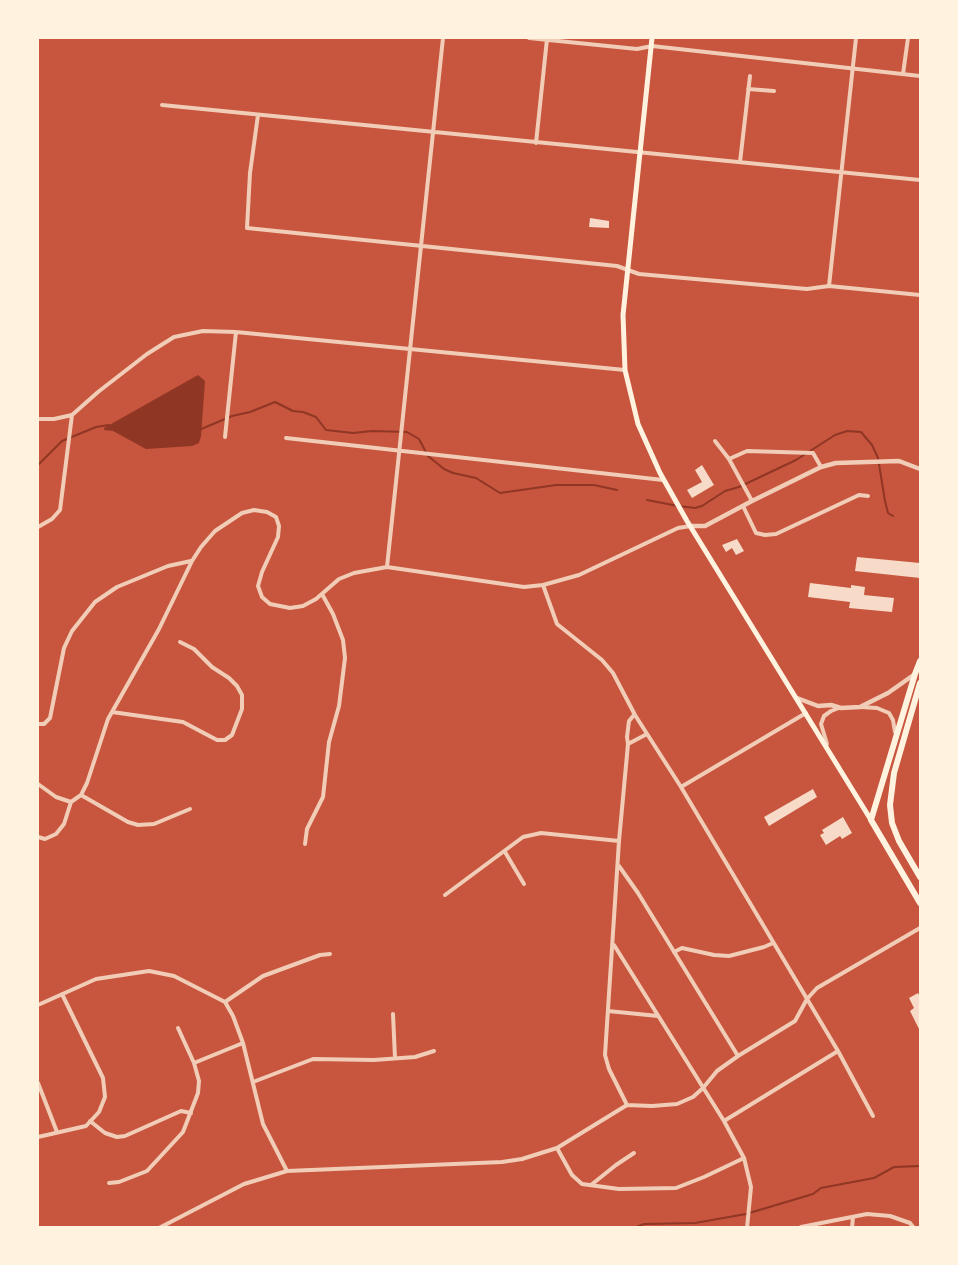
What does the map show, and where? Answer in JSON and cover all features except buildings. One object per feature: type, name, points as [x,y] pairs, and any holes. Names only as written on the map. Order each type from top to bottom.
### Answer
[{"type":"main road","points":[[652,38],[623,315],[625,370],[638,424],[663,480],[920,901]]},
{"type":"main road","points":[[871,820],[915,674],[921,661]]},
{"type":"main road","points":[[921,683],[894,773],[890,805],[892,823],[899,841],[921,877]]},
{"type":"street","points":[[387,567],[443,38]]},
{"type":"street","points":[[529,38],[637,49],[652,46],[921,76]]},
{"type":"street","points":[[829,286],[856,38]]},
{"type":"street","points":[[903,74],[908,38]]},
{"type":"street","points":[[536,142],[547,39]]},
{"type":"street","points":[[740,162],[750,76]]},
{"type":"street","points":[[748,89],[774,91]]},
{"type":"street","points":[[162,105],[921,180]]},
{"type":"street","points":[[258,115],[250,173],[247,228],[627,269],[639,274],[807,289],[829,286],[921,295]]},
{"type":"street","points":[[38,419],[54,419],[72,415],[147,354],[174,337],[203,331],[236,332],[625,370]]},
{"type":"street","points":[[225,437],[236,332]]},
{"type":"street","points":[[38,527],[52,519],[60,510],[72,415]]},
{"type":"street","points":[[286,438],[663,480]]},
{"type":"street","points":[[715,441],[729,459],[752,501]]},
{"type":"street","points":[[729,459],[747,451],[813,453],[821,467]]},
{"type":"street","points":[[38,837],[45,839],[56,834],[64,824],[71,802],[81,795],[87,783],[99,741],[112,712],[159,629],[192,561],[215,531],[242,513],[254,510],[267,512],[276,517],[279,526],[278,537],[258,586],[262,597],[270,604],[290,608],[303,606],[322,594],[339,579],[354,573],[387,567],[524,586],[543,585],[579,575],[678,528],[705,526],[742,505],[821,467],[848,461],[899,461],[921,469]]},
{"type":"street","points":[[742,505],[756,533],[765,535],[776,534],[859,495],[868,496]]},
{"type":"street","points":[[38,724],[44,724],[50,718],[64,648],[72,631],[95,602],[117,587],[168,566],[192,561]]},
{"type":"street","points":[[543,585],[548,605],[557,624],[602,660],[613,673],[634,715],[681,787],[774,943],[838,1051],[873,1116]]},
{"type":"street","points":[[305,844],[307,829],[323,797],[329,742],[339,706],[345,657],[343,640],[322,594]]},
{"type":"street","points":[[112,712],[183,722],[217,740],[225,740],[232,735],[242,709],[242,695],[237,686],[212,667],[194,649],[180,642]]},
{"type":"street","points":[[860,706],[888,693],[915,674]]},
{"type":"street","points":[[797,698],[818,706],[831,705],[841,708]]},
{"type":"street","points":[[828,747],[821,724],[824,717],[831,711],[841,708],[860,706],[877,708],[889,713],[896,735]]},
{"type":"street","points":[[681,787],[806,713]]},
{"type":"street","points":[[627,1105],[609,1069],[605,1055],[629,721],[634,715]]},
{"type":"street","points":[[628,744],[647,734]]},
{"type":"street","points":[[38,784],[56,797],[71,802]]},
{"type":"street","points":[[81,795],[128,822],[138,825],[154,824],[190,809]]},
{"type":"street","points":[[445,895],[523,837],[541,833],[619,841]]},
{"type":"street","points":[[505,852],[524,884]]},
{"type":"street","points":[[619,865],[738,1056]]},
{"type":"street","points":[[159,1227],[244,1184],[288,1171],[502,1162],[522,1159],[557,1148],[627,1105],[677,1104],[693,1097],[704,1088],[717,1071],[738,1056],[795,1021],[807,999],[817,988],[921,928]]},
{"type":"street","points":[[674,952],[682,948],[729,956],[774,943]]},
{"type":"street","points":[[614,944],[704,1088],[744,1158],[751,1187],[747,1227]]},
{"type":"street","points":[[225,1002],[263,976],[320,955],[330,954]]},
{"type":"street","points":[[38,1005],[96,979],[149,971],[174,976],[225,1002],[243,1043],[263,1124],[288,1171]]},
{"type":"street","points":[[38,1137],[86,1126],[99,1112],[105,1098],[103,1078],[62,994]]},
{"type":"street","points":[[608,1011],[659,1016]]},
{"type":"street","points":[[393,1014],[394,1059]]},
{"type":"street","points":[[109,1183],[119,1182],[147,1171],[183,1132],[198,1093],[199,1081],[194,1063],[178,1028]]},
{"type":"street","points":[[194,1063],[243,1043]]},
{"type":"street","points":[[724,1122],[838,1051]]},
{"type":"street","points":[[252,1082],[313,1059],[394,1059],[434,1052]]},
{"type":"street","points":[[38,1083],[57,1132]]},
{"type":"street","points":[[90,1121],[105,1133],[117,1137],[181,1111],[191,1113]]},
{"type":"street","points":[[557,1148],[572,1175],[582,1184],[644,1190],[676,1188],[704,1178],[744,1158]]},
{"type":"street","points":[[591,1186],[616,1165],[634,1154]]},
{"type":"street","points":[[801,1227],[867,1214],[882,1214],[910,1223],[914,1227]]},
{"type":"street","points":[[852,1227],[853,1217]]},
{"type":"shaded area","points":[[198,375],[205,381],[199,443],[192,446],[146,449],[113,431],[104,430],[104,428]]},
{"type":"waterway","points":[[199,430],[275,402],[293,411],[316,417],[326,430],[353,433],[407,432],[419,439],[428,456],[444,469],[476,478],[500,493],[556,485],[594,485],[617,490]]},
{"type":"waterway","points":[[38,465],[62,441],[96,427],[109,425]]},
{"type":"waterway","points":[[647,500],[695,508],[702,506],[725,491],[739,487],[796,460],[835,435],[847,431],[861,432],[872,445],[878,458],[888,513],[893,516]]},
{"type":"waterway","points":[[634,1228],[644,1224],[695,1223],[746,1214],[813,1194],[821,1188],[874,1178],[894,1167],[920,1166]]}]
